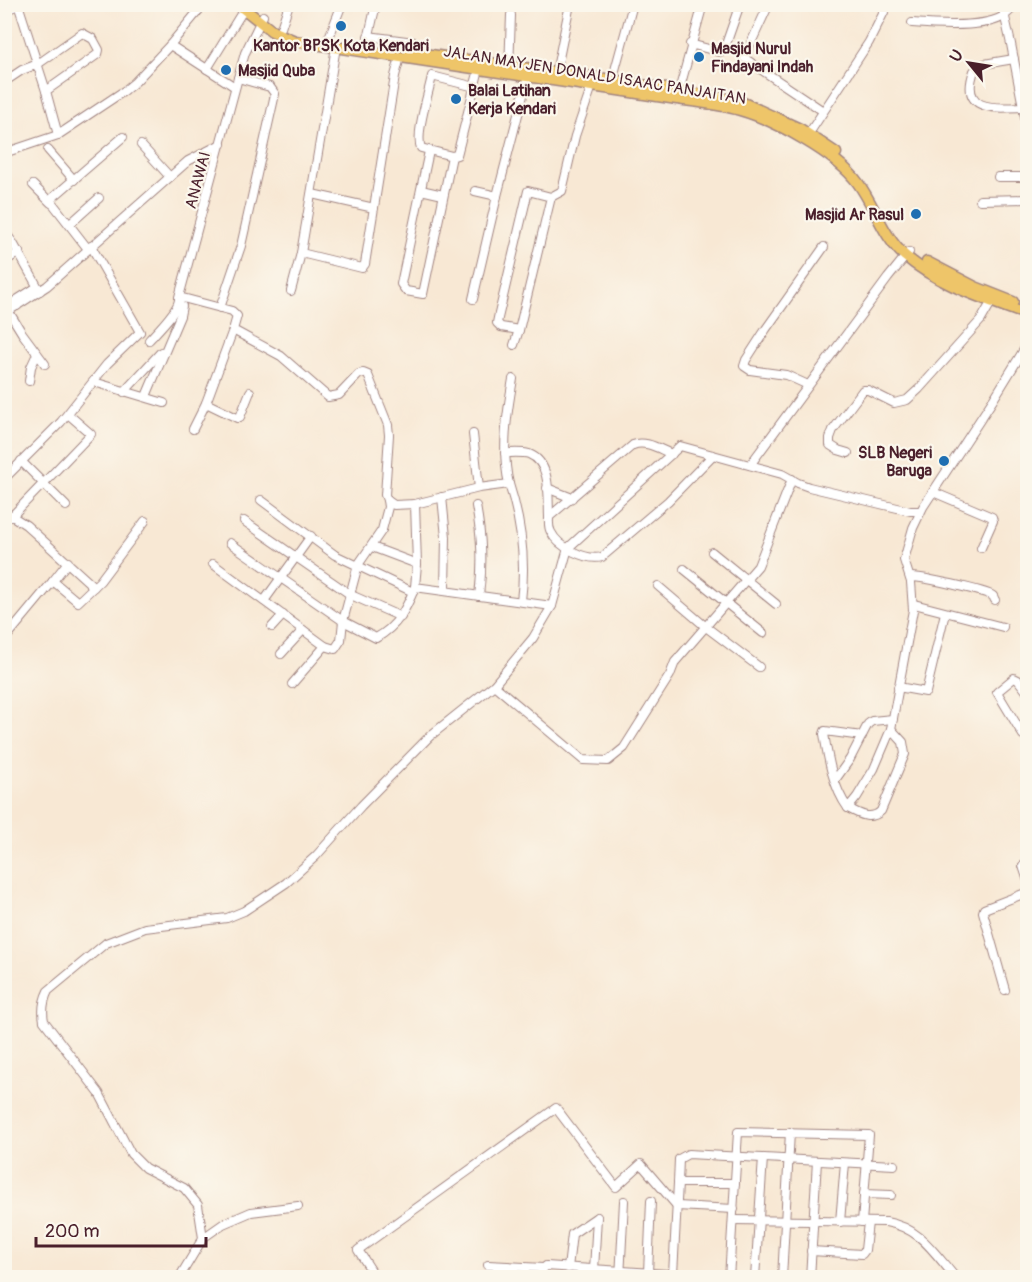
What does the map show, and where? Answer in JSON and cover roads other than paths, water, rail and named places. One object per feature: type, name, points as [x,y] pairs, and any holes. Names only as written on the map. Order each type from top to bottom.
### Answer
[{"type":"highway","name":"JALAN MAYJEN DONALD ISAAC PANJAITAN","points":[[243,6],[261,19],[281,28],[332,44],[368,40],[413,52],[509,69],[528,76],[652,92],[679,91],[739,101],[778,117],[832,158],[852,176],[892,241],[938,277],[970,293],[1028,315]]},
{"type":"highway","name":"JALAN MAYJEN DONALD ISAAC PANJAITAN","points":[[261,19],[272,31],[295,41],[332,44],[478,69],[509,69],[609,80],[652,92],[738,109],[807,137]]},
{"type":"highway","name":"JALAN MAYJEN DONALD ISAAC PANJAITAN","points":[[907,254],[975,287],[1028,307]]},
{"type":"street","points":[[6,150],[58,135],[135,82],[204,4]]},
{"type":"street","points":[[281,28],[289,4]]},
{"type":"street","points":[[291,291],[312,195],[332,44],[342,4]]},
{"type":"street","points":[[368,40],[376,4]]},
{"type":"street","points":[[556,73],[570,4]]},
{"type":"street","points":[[609,80],[628,4]]},
{"type":"street","points":[[609,80],[633,4]]},
{"type":"street","points":[[679,91],[690,44],[703,4]]},
{"type":"street","points":[[690,44],[720,52],[724,50],[740,4]]},
{"type":"street","points":[[769,4],[744,58],[823,111]]},
{"type":"street","points":[[807,137],[869,42],[888,4]]},
{"type":"street","points":[[1002,4],[1028,133]]},
{"type":"street","points":[[912,23],[945,25],[993,20],[1005,16],[1016,4]]},
{"type":"street","points":[[4,11],[18,5],[39,64],[58,135]]},
{"type":"street","points":[[207,69],[243,6]]},
{"type":"street","points":[[509,69],[511,15]]},
{"type":"street","name":"ANAWAI","points":[[147,394],[180,316],[182,306],[179,300],[237,78],[245,53],[261,19]]},
{"type":"street","points":[[4,82],[22,70],[39,64],[82,33],[93,39],[99,50],[98,54],[46,91]]},
{"type":"street","points":[[170,45],[235,87]]},
{"type":"street","points":[[301,253],[362,268],[365,264],[400,57]]},
{"type":"street","points":[[1014,60],[984,64],[974,71],[971,79],[972,92],[979,104],[985,108],[1023,107]]},
{"type":"street","points":[[475,87],[432,76],[419,143],[421,148],[456,156],[475,87],[478,69]]},
{"type":"street","points":[[473,299],[528,76]]},
{"type":"street","points":[[220,308],[241,246],[275,94],[270,87],[237,78]]},
{"type":"street","points":[[514,345],[551,197],[562,190],[575,136],[592,86]]},
{"type":"street","points":[[51,204],[52,197],[123,137]]},
{"type":"street","points":[[45,364],[7,313],[89,248],[188,161],[221,144]]},
{"type":"street","points":[[141,145],[170,177]]},
{"type":"street","points":[[48,150],[74,180]]},
{"type":"street","points":[[429,151],[401,284],[406,291],[423,294],[452,156]]},
{"type":"street","points":[[998,177],[1028,177]]},
{"type":"street","points":[[33,185],[89,248],[140,332],[163,354],[124,392]]},
{"type":"street","points":[[421,190],[443,195]]},
{"type":"street","points":[[475,191],[497,196]]},
{"type":"street","points":[[519,330],[501,327],[497,323],[518,231],[528,191],[551,197]]},
{"type":"street","points":[[312,195],[374,208]]},
{"type":"street","points":[[70,224],[99,198]]},
{"type":"street","points":[[980,200],[1028,199]]},
{"type":"street","points":[[4,231],[19,252],[38,289]]},
{"type":"street","points":[[808,385],[786,375],[750,370],[744,366],[766,329],[824,247]]},
{"type":"street","points":[[4,262],[19,252]]},
{"type":"street","points":[[750,465],[907,254]]},
{"type":"street","points":[[148,340],[159,330],[179,300],[220,308],[235,313],[237,316],[206,403],[193,429]]},
{"type":"street","points":[[848,453],[830,445],[830,438],[833,430],[863,390],[868,390],[894,404],[907,400],[953,354],[981,320],[992,301]]},
{"type":"street","points":[[213,564],[325,646],[335,649],[341,640],[343,621],[358,565],[382,531],[388,507],[385,495],[388,425],[368,375],[358,374],[339,395],[331,398],[281,356],[233,330]]},
{"type":"street","points":[[4,479],[68,414],[124,346],[140,332]]},
{"type":"street","points":[[848,808],[874,769],[891,729],[914,604],[904,555],[920,511],[1028,343]]},
{"type":"street","points":[[29,381],[31,367],[37,354]]},
{"type":"street","points":[[513,378],[505,433],[505,453],[508,484],[514,502],[523,552],[524,578],[521,601]]},
{"type":"street","points":[[94,382],[164,403]]},
{"type":"street","points":[[206,403],[237,418],[240,417],[250,392]]},
{"type":"street","points":[[11,517],[92,434],[68,414]]},
{"type":"street","points":[[473,434],[479,488]]},
{"type":"street","points":[[549,517],[637,443],[647,443],[672,454]]},
{"type":"street","points":[[203,1238],[198,1205],[193,1197],[173,1181],[145,1168],[131,1154],[99,1093],[44,1021],[43,1011],[48,991],[106,943],[146,928],[227,918],[286,883],[308,864],[430,736],[494,685],[533,638],[552,606],[568,548],[680,446],[782,474],[798,483],[817,489],[910,511],[920,511]]},
{"type":"street","points":[[505,453],[527,453],[537,458],[545,468],[549,529],[552,535],[568,548],[588,558],[602,557],[668,501],[713,455]]},
{"type":"street","points":[[21,461],[66,506]]},
{"type":"street","points":[[494,685],[583,760],[608,761],[624,748],[670,675],[675,662],[760,562],[792,479]]},
{"type":"street","points":[[387,500],[397,506],[415,504],[479,488],[508,484]]},
{"type":"street","points":[[548,488],[572,498]]},
{"type":"street","points":[[933,492],[992,517],[993,521],[981,548]]},
{"type":"street","points":[[442,497],[446,537],[445,590]]},
{"type":"street","points":[[261,500],[335,555],[349,563],[414,589],[445,590],[552,606]]},
{"type":"street","points":[[230,543],[343,621],[376,638],[388,631],[401,617],[414,589],[417,564],[415,504]]},
{"type":"street","points":[[476,506],[481,531],[483,564],[479,596]]},
{"type":"street","points":[[4,511],[26,525],[94,587]]},
{"type":"street","points":[[53,581],[78,602],[94,587],[145,521]]},
{"type":"street","points":[[244,521],[351,595],[401,617]]},
{"type":"street","points":[[264,601],[311,536]]},
{"type":"street","points":[[372,546],[417,564]]},
{"type":"street","points":[[712,552],[776,604]]},
{"type":"street","points":[[4,640],[68,562]]},
{"type":"street","points":[[684,569],[763,633]]},
{"type":"street","points":[[910,577],[926,578],[980,592],[991,595],[995,600]]},
{"type":"street","points":[[658,586],[706,627],[759,667]]},
{"type":"street","points":[[914,604],[1003,627]]},
{"type":"street","points":[[898,687],[926,692],[945,613]]},
{"type":"street","points":[[272,627],[283,615]]},
{"type":"street","points":[[281,654],[303,630]]},
{"type":"street","points":[[292,684],[325,646]]},
{"type":"street","points":[[1023,735],[997,692],[1014,678],[1028,693]]},
{"type":"street","points":[[835,780],[870,722],[893,719]]},
{"type":"street","points":[[862,736],[825,731],[825,739],[840,795],[848,808],[868,817],[878,815],[881,811],[905,754],[903,742],[891,729]]},
{"type":"street","points":[[1028,862],[1023,866],[1028,881]]},
{"type":"street","points":[[1005,990],[983,912],[984,909],[1028,892]]},
{"type":"street","points":[[375,1278],[358,1250],[556,1108],[616,1187],[640,1164],[677,1206],[734,1209]]},
{"type":"street","points":[[488,1265],[543,1268],[546,1266],[620,1274],[648,1273],[729,1278],[738,1132],[868,1136],[864,1194],[865,1250],[862,1254],[811,1251]]},
{"type":"street","points":[[782,1278],[790,1132]]},
{"type":"street","points":[[668,1275],[677,1206],[678,1163],[681,1157],[688,1155],[894,1165]]},
{"type":"street","points":[[755,1278],[763,1158]]},
{"type":"street","points":[[810,1278],[817,1161]]},
{"type":"street","points":[[840,1222],[845,1163]]},
{"type":"street","points":[[678,1183],[735,1184]]},
{"type":"street","points":[[864,1194],[891,1195]]},
{"type":"street","points":[[620,1274],[624,1201]]},
{"type":"street","points":[[648,1273],[651,1201]]},
{"type":"street","points":[[179,1278],[203,1238],[223,1224],[250,1212],[298,1206]]},
{"type":"street","points":[[568,1268],[572,1234],[597,1217],[594,1270]]},
{"type":"street","points":[[733,1220],[865,1222],[900,1225],[913,1231],[956,1278]]},
{"type":"street","points":[[542,1278],[543,1268]]},
{"type":"place","name":"Kantor BPSK Kota Kendari","points":[[341,26]]},
{"type":"place","name":"Masjid Nurul Findayani Indah","points":[[699,57]]},
{"type":"place","name":"Masjid Quba","points":[[226,70]]},
{"type":"place","name":"Balai Latihan Kerja Kendari","points":[[456,99]]},
{"type":"place","name":"Masjid Ar Rasul","points":[[916,214]]},
{"type":"place","name":"SLB Negeri Baruga","points":[[944,461]]}]
